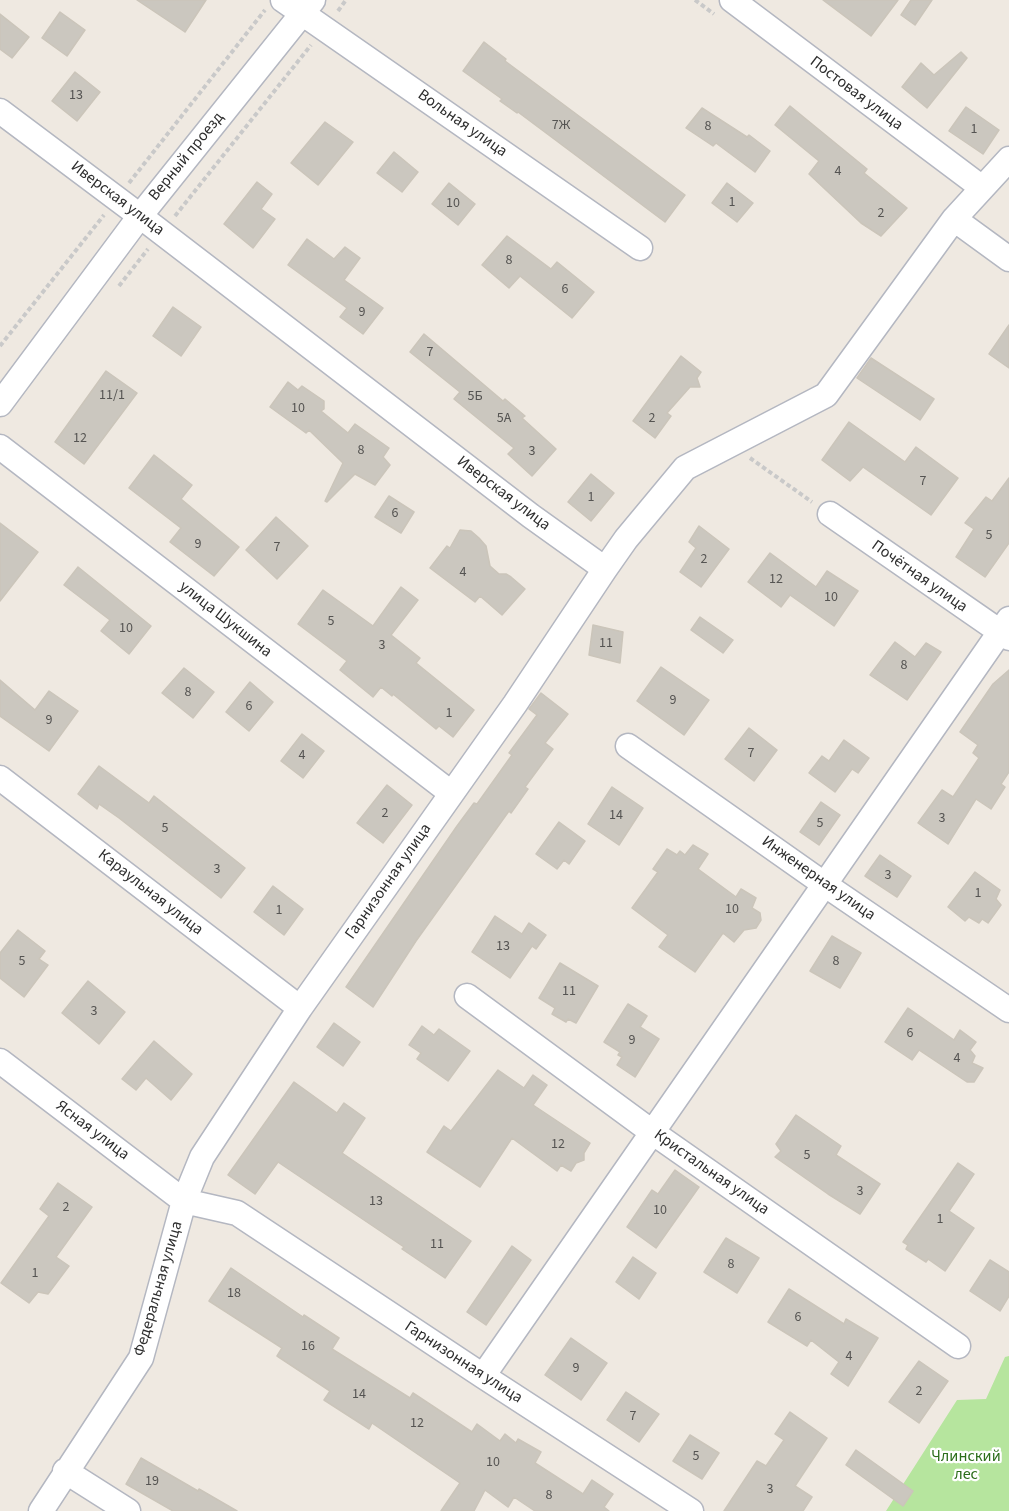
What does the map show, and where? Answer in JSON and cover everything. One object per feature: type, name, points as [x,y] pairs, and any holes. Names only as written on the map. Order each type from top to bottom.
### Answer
[{"type":"street","name":"Постовая улица","points":[[732,0],[981,188]]},
{"type":"street","name":"Верный проезд","points":[[0,404],[140,216],[291,6]]},
{"type":"street","name":"Вольная улица","points":[[291,6],[640,248]]},
{"type":"street","name":"Иверская улица","points":[[0,111],[531,516],[605,569]]},
{"type":"street","points":[[605,569],[626,539],[685,468],[826,395],[954,219],[1009,159]]},
{"type":"street","points":[[954,219],[1009,259]]},
{"type":"street","name":"улица Шукшина","points":[[0,447],[451,793]]},
{"type":"street","name":"Почётная улица","points":[[830,514],[1006,630]]},
{"type":"street","name":"Гарнизонная улица","points":[[184,1201],[202,1157],[300,1008],[515,704],[605,569]]},
{"type":"street","points":[[483,1376],[824,884],[1006,630]]},
{"type":"street","name":"Инженерная улица","points":[[628,746],[1009,1010]]},
{"type":"street","name":"Караульная улица","points":[[0,778],[300,1008]]},
{"type":"street","name":"Кристальная улица","points":[[467,996],[652,1132],[958,1346]]},
{"type":"street","name":"Ясная улица","points":[[0,1061],[184,1201]]},
{"type":"street","name":"Федеральная улица","points":[[41,1511],[141,1358],[184,1201],[237,1213]]},
{"type":"street","name":"Гарнизонная улица","points":[[237,1213],[691,1511]]},
{"type":"street","points":[[65,1472],[128,1511]]},
{"type":"path","points":[[0,346],[117,199],[291,6]]},
{"type":"path","points":[[747,456],[830,514]]},
{"type":"green space","name":"Члинский лес","points":[[1009,1356],[1009,1511],[886,1511],[957,1400],[986,1399],[1005,1357]]},
{"type":"building","points":[[137,0],[206,0],[185,32]]},
{"type":"building","points":[[823,0],[898,0],[871,36]]},
{"type":"building","points":[[911,0],[932,0],[915,25],[901,15]]},
{"type":"building","points":[[60,12],[85,30],[67,56],[42,38]]},
{"type":"building","points":[[0,14],[29,37],[12,58],[0,49]]},
{"type":"building","points":[[484,42],[506,59],[505,61],[685,195],[665,222],[500,101],[502,99],[463,71]]},
{"type":"building","points":[[961,52],[967,58],[927,108],[902,87],[921,63],[934,75]]},
{"type":"building","points":[[75,72],[100,92],[77,121],[52,101]]},
{"type":"building","points":[[790,106],[867,169],[864,173],[907,208],[881,236],[861,223],[809,174],[819,161],[775,125]]},
{"type":"building","points":[[966,107],[999,130],[983,154],[949,131]]},
{"type":"building","points":[[702,108],[747,137],[749,135],[770,151],[755,172],[716,143],[713,146],[686,128]]},
{"type":"building","points":[[325,122],[353,142],[318,185],[291,163]]},
{"type":"building","points":[[394,152],[418,172],[402,192],[377,173]]},
{"type":"building","points":[[257,182],[272,194],[261,209],[275,219],[253,248],[224,224]]},
{"type":"building","points":[[449,183],[475,204],[458,225],[432,204]]},
{"type":"building","points":[[727,183],[753,203],[737,222],[712,203]]},
{"type":"building","points":[[507,236],[551,269],[557,262],[594,292],[572,318],[520,276],[509,288],[482,265]]},
{"type":"building","points":[[307,239],[334,259],[345,247],[360,258],[344,280],[383,308],[363,334],[340,317],[347,308],[288,265]]},
{"type":"building","points":[[173,307],[201,327],[181,356],[153,336]]},
{"type":"building","points":[[1009,325],[1009,368],[989,354]]},
{"type":"building","points":[[424,334],[503,401],[505,399],[525,416],[522,418],[556,449],[532,476],[508,454],[514,448],[454,399],[460,392],[410,352]]},
{"type":"building","points":[[681,356],[701,372],[697,378],[700,387],[690,387],[667,413],[671,416],[655,438],[633,421]]},
{"type":"building","points":[[871,358],[934,399],[920,420],[857,378]]},
{"type":"building","points":[[106,371],[137,393],[84,464],[55,442]]},
{"type":"building","points":[[288,382],[298,390],[302,386],[324,401],[324,409],[321,411],[348,433],[355,424],[389,448],[383,457],[390,465],[375,485],[355,474],[327,502],[325,501],[343,463],[309,430],[306,433],[270,407]]},
{"type":"building","points":[[849,422],[905,462],[916,447],[958,478],[931,515],[863,467],[850,481],[822,460]]},
{"type":"building","points":[[154,455],[192,485],[181,499],[239,547],[214,576],[170,542],[181,528],[129,488]]},
{"type":"building","points":[[591,474],[614,493],[591,521],[568,502]]},
{"type":"building","points":[[1009,478],[1009,543],[985,577],[956,557],[974,529],[965,523],[986,497],[992,501]]},
{"type":"building","points":[[389,496],[414,512],[401,533],[375,517]]},
{"type":"building","points":[[276,517],[308,546],[277,579],[246,550]]},
{"type":"building","points":[[0,523],[38,552],[0,601]]},
{"type":"building","points":[[699,526],[729,549],[701,587],[680,572],[696,548],[689,542]]},
{"type":"building","points":[[460,530],[471,531],[479,538],[486,546],[490,566],[499,574],[511,577],[525,589],[502,615],[480,596],[475,602],[430,568],[447,546],[450,548]]},
{"type":"building","points":[[770,553],[816,587],[827,571],[858,591],[834,626],[790,595],[781,607],[748,582]]},
{"type":"building","points":[[78,567],[151,626],[129,654],[101,631],[110,620],[64,585]]},
{"type":"building","points":[[401,587],[418,600],[391,635],[420,658],[416,663],[474,710],[453,737],[439,726],[436,729],[381,687],[373,697],[340,670],[347,661],[298,624],[323,590],[373,626]]},
{"type":"building","points":[[700,617],[733,640],[723,653],[691,630]]},
{"type":"building","points":[[593,625],[623,632],[620,663],[589,655]]},
{"type":"building","points":[[895,642],[915,657],[926,643],[941,652],[907,700],[870,675]]},
{"type":"building","points":[[661,667],[709,700],[684,735],[637,701]]},
{"type":"building","points":[[184,668],[214,692],[193,718],[162,693]]},
{"type":"building","points":[[1009,670],[1009,772],[1001,784],[1005,787],[991,809],[976,799],[948,844],[918,823],[942,790],[953,797],[979,758],[973,753],[978,745],[960,732],[993,684]]},
{"type":"building","points":[[0,680],[35,710],[49,691],[78,711],[49,751],[0,716]]},
{"type":"building","points":[[250,682],[273,702],[249,731],[226,712]]},
{"type":"building","points":[[541,693],[568,714],[545,743],[553,749],[525,787],[528,789],[511,813],[509,811],[416,941],[373,1007],[346,987],[457,826],[474,803],[477,804],[512,755],[509,753],[537,715],[529,709]]},
{"type":"building","points":[[749,728],[777,750],[754,781],[725,759]]},
{"type":"building","points":[[302,734],[324,751],[303,778],[281,761]]},
{"type":"building","points":[[844,740],[869,758],[858,773],[852,769],[835,792],[809,773],[822,756],[829,761]]},
{"type":"building","points":[[99,766],[149,803],[154,796],[245,868],[221,898],[119,818],[99,804],[97,809],[78,794]]},
{"type":"building","points":[[387,785],[412,805],[383,843],[357,823]]},
{"type":"building","points":[[612,787],[643,808],[619,845],[588,824]]},
{"type":"building","points":[[821,802],[840,815],[819,845],[800,832]]},
{"type":"building","points":[[559,822],[585,841],[569,864],[564,860],[557,869],[536,854]]},
{"type":"building","points":[[693,845],[708,854],[698,869],[736,897],[741,889],[756,898],[752,908],[760,913],[761,920],[756,928],[744,930],[734,942],[723,933],[695,972],[659,947],[668,935],[632,908],[658,872],[653,869],[667,849],[677,855],[680,851],[685,855]]},
{"type":"building","points":[[880,855],[911,876],[897,897],[865,876]]},
{"type":"building","points":[[975,872],[1000,890],[996,899],[1001,905],[988,923],[982,919],[979,923],[969,917],[965,921],[948,907]]},
{"type":"building","points":[[273,886],[303,909],[284,935],[254,912]]},
{"type":"building","points":[[495,916],[522,934],[529,923],[546,935],[536,949],[532,946],[510,978],[472,952]]},
{"type":"building","points":[[18,930],[45,951],[39,959],[48,965],[24,997],[0,978],[0,953]]},
{"type":"building","points":[[832,936],[861,953],[840,988],[810,971]]},
{"type":"building","points":[[560,963],[598,986],[576,1023],[568,1019],[566,1022],[552,1014],[555,1008],[539,998]]},
{"type":"building","points":[[88,981],[125,1012],[99,1044],[62,1013]]},
{"type":"building","points":[[628,1004],[647,1016],[640,1027],[659,1039],[635,1077],[617,1065],[622,1057],[618,1055],[620,1052],[604,1042]]},
{"type":"building","points":[[908,1008],[954,1040],[960,1030],[976,1042],[970,1050],[975,1056],[972,1063],[983,1068],[974,1082],[967,1082],[919,1050],[912,1060],[885,1042]]},
{"type":"building","points":[[334,1023],[360,1042],[343,1066],[317,1047]]},
{"type":"building","points":[[422,1026],[434,1035],[439,1029],[470,1051],[448,1081],[417,1059],[421,1053],[409,1045]]},
{"type":"building","points":[[154,1041],[192,1074],[171,1100],[146,1078],[136,1090],[122,1079]]},
{"type":"building","points":[[498,1070],[524,1088],[533,1075],[547,1085],[533,1105],[590,1143],[584,1153],[584,1160],[576,1163],[571,1171],[561,1165],[557,1171],[512,1138],[480,1187],[427,1152],[444,1126],[451,1131]]},
{"type":"building","points":[[294,1082],[337,1113],[344,1103],[365,1118],[342,1153],[471,1241],[445,1278],[402,1249],[404,1247],[278,1162],[255,1194],[228,1175]]},
{"type":"building","points":[[796,1115],[841,1146],[836,1155],[880,1184],[860,1214],[775,1157],[781,1151],[776,1144]]},
{"type":"building","points":[[958,1163],[974,1174],[949,1211],[974,1228],[945,1271],[928,1259],[926,1262],[906,1249],[908,1245],[903,1242]]},
{"type":"building","points":[[675,1170],[699,1187],[656,1248],[627,1227],[652,1190],[658,1194]]},
{"type":"building","points":[[58,1183],[92,1207],[56,1257],[69,1266],[48,1294],[38,1292],[29,1303],[1,1283],[49,1216],[40,1209]]},
{"type":"building","points":[[726,1238],[759,1258],[737,1293],[704,1272]]},
{"type":"building","points":[[512,1246],[531,1260],[486,1325],[467,1312]]},
{"type":"building","points":[[633,1257],[656,1273],[639,1299],[616,1282]]},
{"type":"building","points":[[990,1260],[1009,1272],[1009,1296],[1000,1311],[970,1291]]},
{"type":"building","points":[[231,1268],[303,1317],[304,1315],[339,1338],[332,1349],[410,1398],[413,1393],[472,1432],[477,1424],[500,1441],[505,1434],[516,1443],[518,1439],[541,1452],[535,1463],[583,1494],[592,1480],[613,1494],[604,1507],[609,1511],[535,1511],[514,1497],[508,1507],[485,1490],[474,1511],[441,1511],[460,1483],[372,1423],[369,1429],[324,1400],[330,1391],[277,1356],[282,1348],[209,1301]]},
{"type":"building","points":[[789,1289],[844,1324],[846,1319],[878,1338],[848,1386],[831,1374],[839,1362],[811,1340],[807,1346],[768,1322]]},
{"type":"building","points":[[571,1338],[607,1363],[581,1400],[545,1375]]},
{"type":"building","points":[[919,1361],[948,1381],[919,1423],[889,1402]]},
{"type":"building","points":[[626,1392],[659,1414],[639,1442],[607,1420]]},
{"type":"building","points":[[790,1412],[827,1438],[795,1486],[812,1497],[803,1511],[724,1511],[757,1461],[766,1466],[784,1440],[775,1434]]},
{"type":"building","points":[[690,1435],[719,1453],[702,1479],[673,1461]]},
{"type":"building","points":[[856,1450],[913,1491],[903,1506],[846,1465]]},
{"type":"building","points":[[141,1458],[237,1511],[173,1511],[126,1484]]}]
